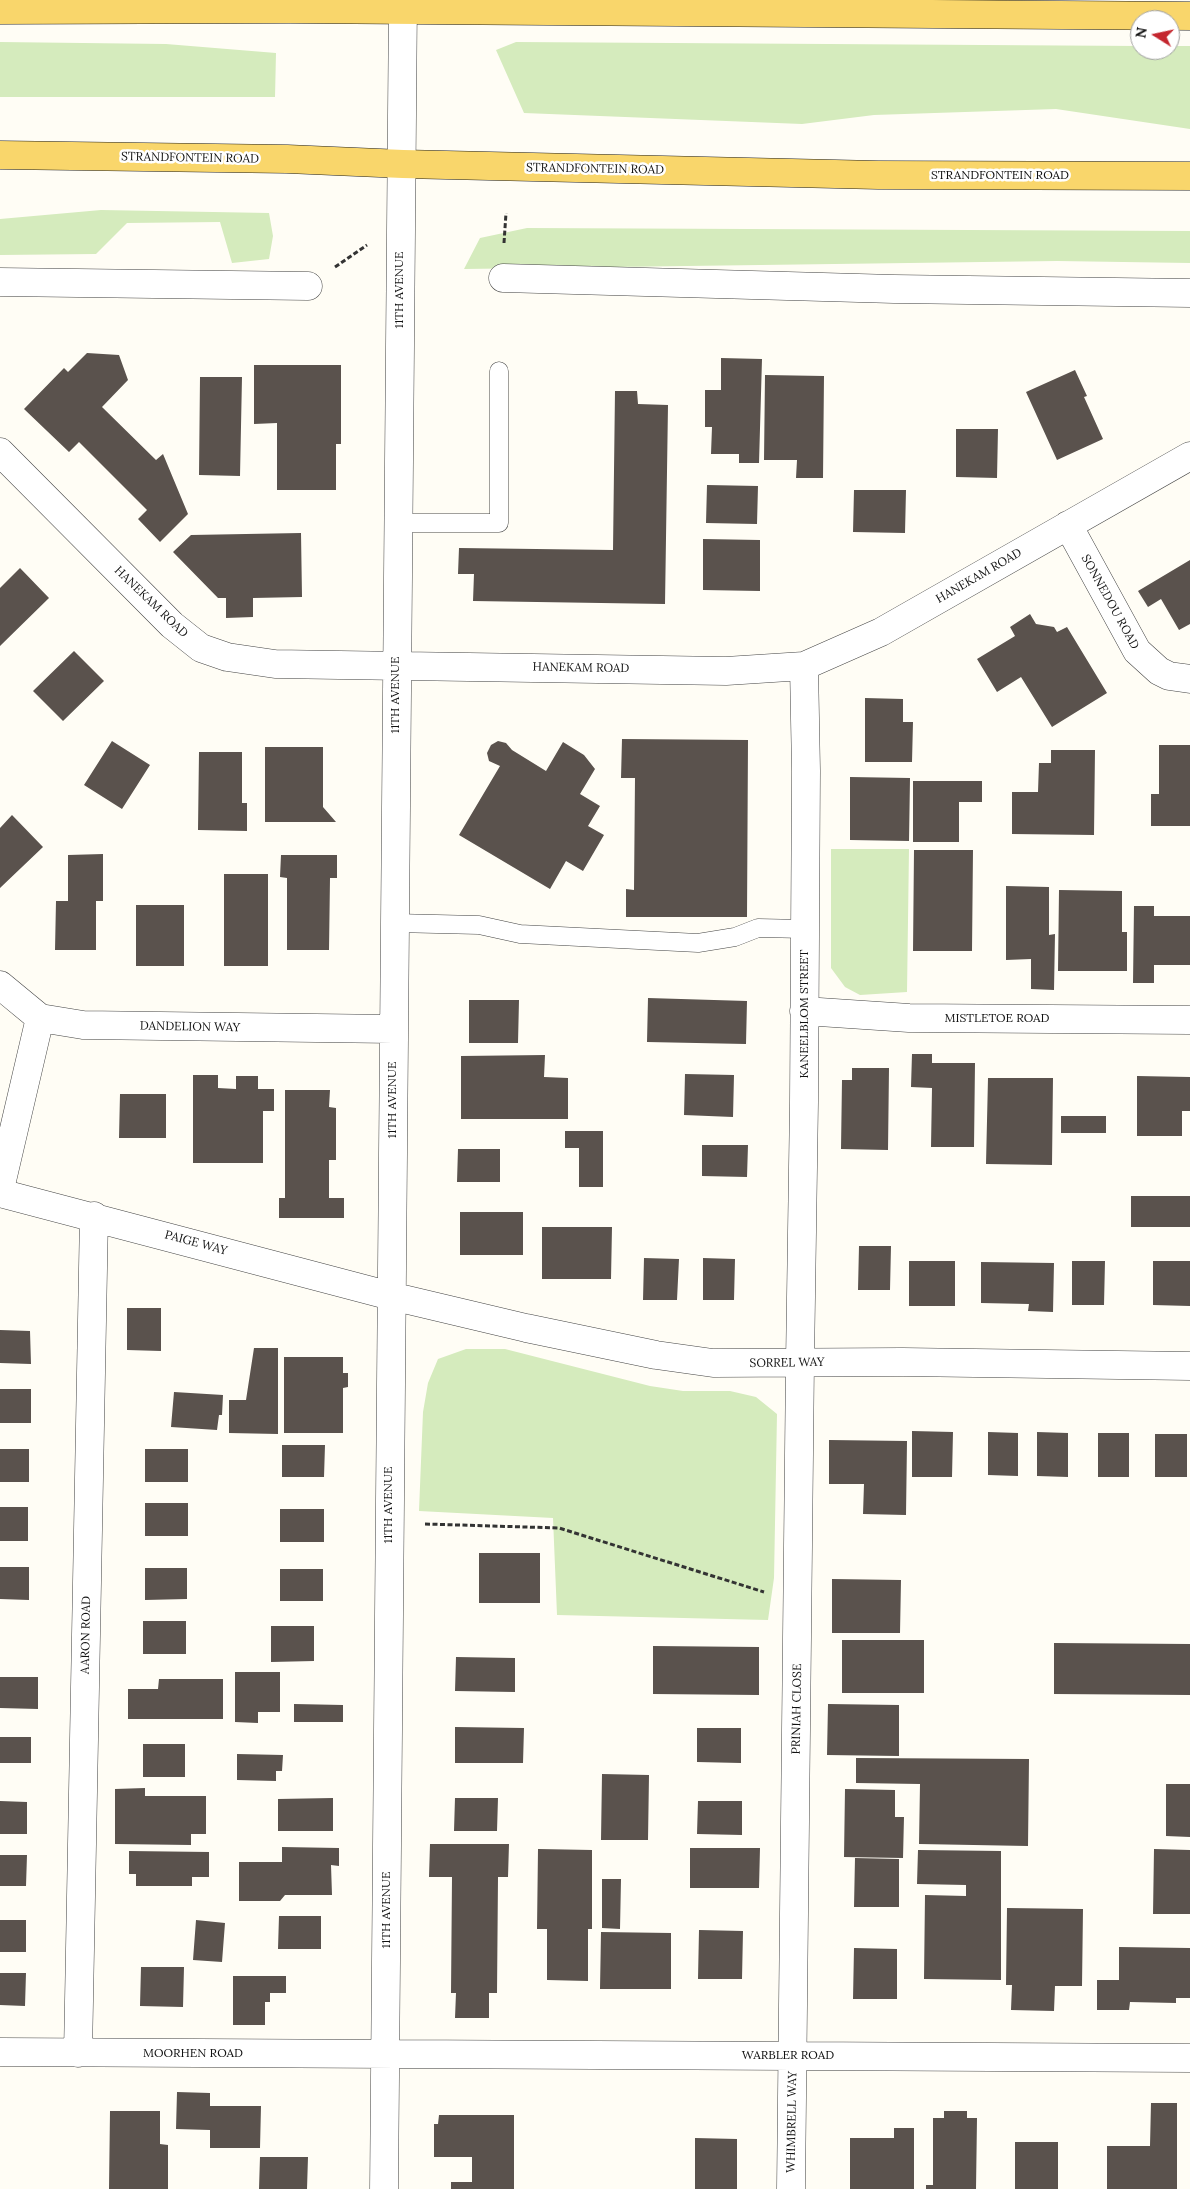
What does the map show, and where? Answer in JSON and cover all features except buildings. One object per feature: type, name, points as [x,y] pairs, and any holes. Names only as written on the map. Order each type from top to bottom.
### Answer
[{"type":"main road","points":[[0,10],[290,9],[403,6],[1190,16]]},
{"type":"main road","name":"STRANDFONTEIN ROAD","points":[[0,155],[287,159],[403,164],[878,175],[1190,176]]},
{"type":"street","name":"11TH AVENUE","points":[[384,2189],[403,6]]},
{"type":"street","points":[[502,278],[894,289],[1190,293]]},
{"type":"street","points":[[0,282],[308,286]]},
{"type":"street","name":"HANEKAM ROAD","points":[[0,452],[172,625],[201,648],[227,656],[275,664],[726,670],[804,666],[881,632],[1190,456]]},
{"type":"street","name":"SONNEDOU ROAD","points":[[1068,525],[1137,651],[1159,671],[1170,676],[1190,679]]},
{"type":"street","name":"KANEELBLOM STREET","points":[[800,1362],[806,771],[804,666]]},
{"type":"street","points":[[0,985],[40,1018],[0,1188]]},
{"type":"street","name":"MISTLETOE ROAD","points":[[804,1011],[909,1018],[1190,1020]]},
{"type":"street","name":"DANDELION WAY","points":[[40,1018],[83,1025],[393,1029]]},
{"type":"street","name":"PAIGE WAY","points":[[0,1193],[94,1216],[391,1296]]},
{"type":"street","name":"AARON ROAD","points":[[78,2053],[94,1216]]},
{"type":"street","name":"SORREL WAY","points":[[391,1296],[526,1328],[656,1355],[712,1363],[800,1362],[1190,1366]]},
{"type":"street","name":"PRINIAH CLOSE","points":[[794,2056],[800,1362]]},
{"type":"street","name":"MOORHEN ROAD","points":[[0,2052],[386,2055]]},
{"type":"street","name":"WARBLER ROAD","points":[[386,2055],[1190,2058]]},
{"type":"street","name":"WHIMBRELL WAY","points":[[791,2189],[794,2056]]},
{"type":"lane","points":[[398,523],[499,523],[499,372]]},
{"type":"lane","points":[[394,923],[479,925],[520,934],[698,943],[735,937],[758,928],[805,929]]},
{"type":"path","points":[[389,1523],[560,1528],[798,1603]]},
{"type":"green space","points":[[0,42],[166,44],[276,53],[275,97],[0,97]]},
{"type":"green space","points":[[516,42],[1130,46],[1130,60],[1180,60],[1180,46],[1190,46],[1190,129],[1056,109],[874,115],[802,124],[524,113],[496,50]]},
{"type":"green space","points":[[101,210],[269,213],[273,236],[269,259],[232,263],[220,222],[127,223],[96,254],[0,255],[0,219]]},
{"type":"green space","points":[[527,228],[1190,231],[1190,263],[1057,261],[464,269],[480,238]]},
{"type":"green space","points":[[831,849],[909,849],[907,992],[860,995],[845,987],[831,968]]},
{"type":"green space","points":[[466,1349],[505,1349],[650,1386],[683,1391],[730,1391],[756,1397],[777,1414],[774,1578],[768,1620],[557,1615],[553,1518],[419,1511],[423,1412],[428,1383],[438,1359]]}]
